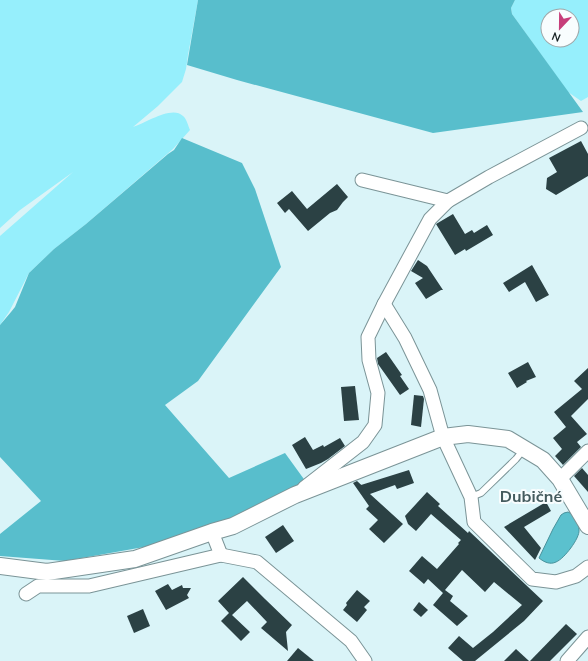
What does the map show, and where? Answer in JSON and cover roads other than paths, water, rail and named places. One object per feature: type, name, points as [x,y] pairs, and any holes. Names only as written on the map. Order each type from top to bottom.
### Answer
[{"type":"street","points":[[295,495],[363,442],[375,424],[378,393],[369,360],[368,337],[430,219],[448,201],[489,177],[581,128]]},
{"type":"street","points":[[362,180],[448,201]]},
{"type":"street","points":[[384,304],[405,338],[430,390],[443,437],[471,497],[474,522],[532,580],[556,582],[576,576],[588,567]]},
{"type":"street","points":[[0,566],[47,572],[134,559],[233,526],[295,495],[443,437],[468,434],[508,439],[543,460],[560,479],[588,526]]},
{"type":"street","points":[[560,479],[588,451]]},
{"type":"street","points":[[212,532],[221,555]]},
{"type":"street","points":[[26,594],[38,586],[89,586],[221,555],[257,562],[351,641],[365,661]]},
{"type":"street","points":[[567,661],[588,637]]},
{"type":"lane","points":[[471,497],[481,493],[525,449]]},
{"type":"district","name":"Dubičné","points":[[531,496]]}]
